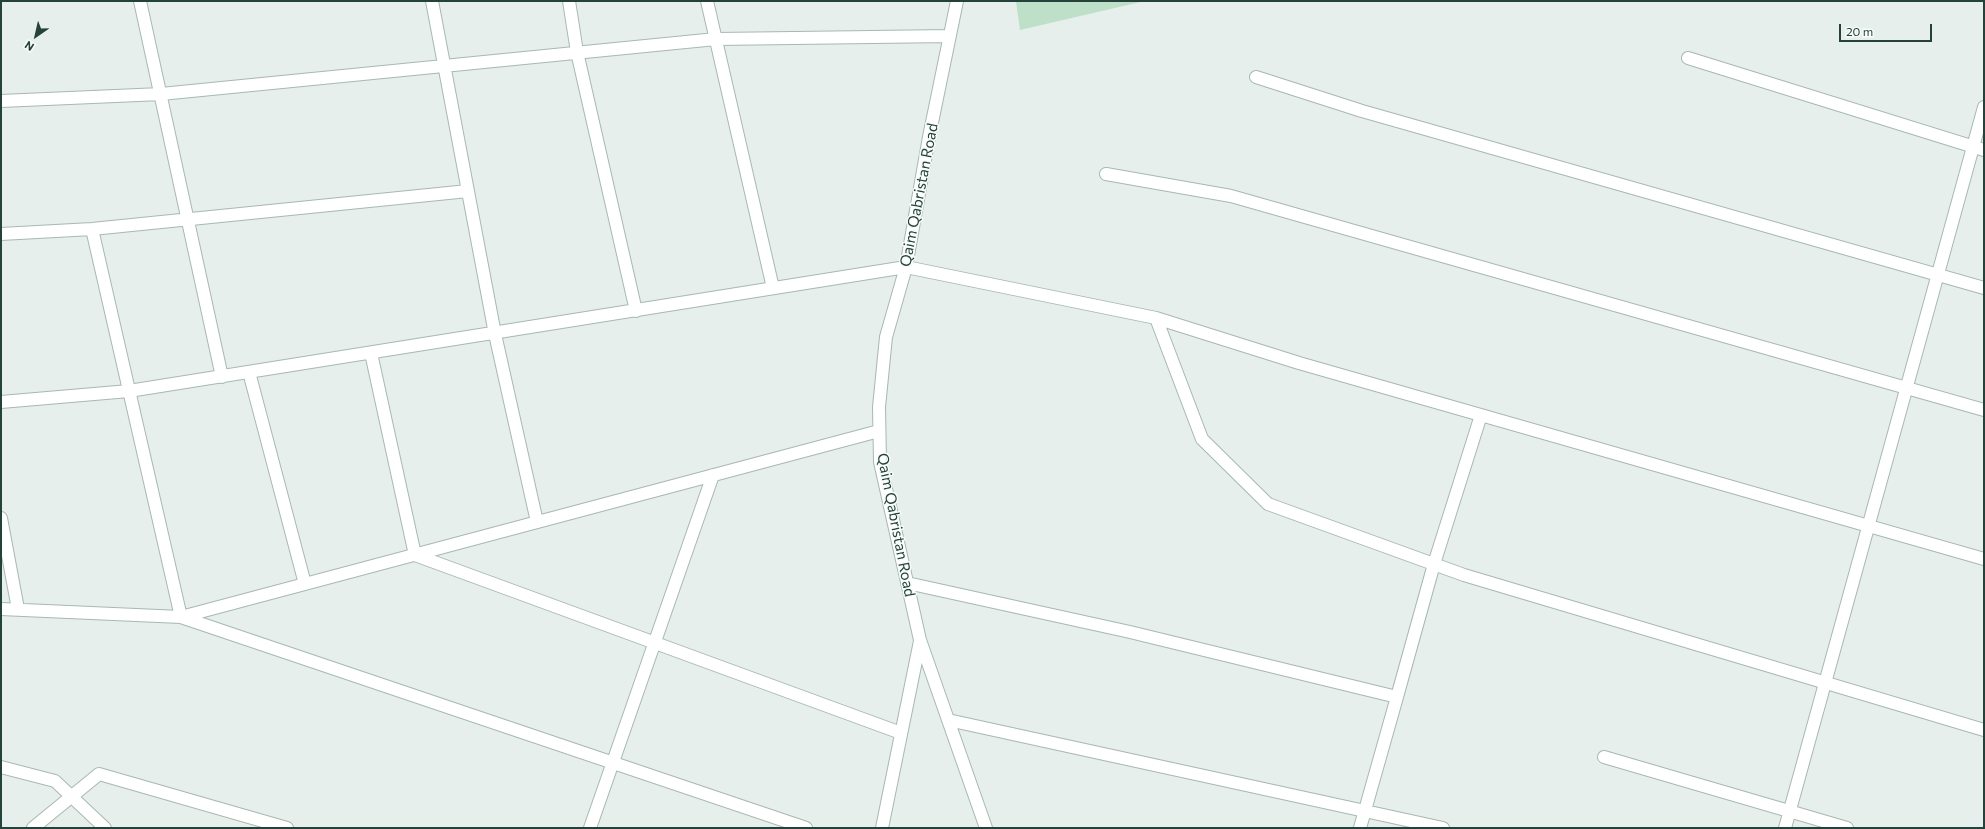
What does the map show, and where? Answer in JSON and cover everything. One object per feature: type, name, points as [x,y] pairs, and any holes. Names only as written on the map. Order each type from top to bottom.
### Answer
[{"type":"street","points":[[140,1],[222,377]]},
{"type":"street","points":[[432,1],[495,334],[537,522]]},
{"type":"street","points":[[569,1],[577,52],[636,310]]},
{"type":"street","points":[[707,1],[773,288]]},
{"type":"street","name":"Qaim Qabristan Road","points":[[957,1],[929,138],[906,267],[886,337],[879,407],[880,462],[920,640],[986,828]]},
{"type":"street","points":[[1,102],[160,94],[716,39],[950,36]]},
{"type":"street","points":[[1688,58],[1979,149]]},
{"type":"street","points":[[1256,77],[1362,111],[1984,288]]},
{"type":"street","points":[[1785,828],[1939,275],[1979,149],[1984,106]]},
{"type":"street","points":[[1106,174],[1231,196],[1984,410]]},
{"type":"street","points":[[1,234],[92,229],[468,191]]},
{"type":"street","points":[[92,229],[181,617]]},
{"type":"street","points":[[1,402],[129,390],[222,377],[906,267],[1156,318],[1299,363],[1984,559]]},
{"type":"street","points":[[1156,318],[1202,439],[1268,504],[1464,574],[1984,730]]},
{"type":"street","points":[[371,353],[415,555]]},
{"type":"street","points":[[249,372],[305,584]]},
{"type":"street","points":[[1360,828],[1434,564],[1481,415]]},
{"type":"street","points":[[181,617],[879,431]]},
{"type":"street","points":[[590,828],[713,475]]},
{"type":"street","points":[[1,518],[18,610]]},
{"type":"street","points":[[415,555],[901,733]]},
{"type":"street","points":[[907,583],[1130,632],[1397,697]]},
{"type":"street","points":[[1,609],[181,617],[806,828]]},
{"type":"street","points":[[882,828],[920,640]]},
{"type":"street","points":[[948,720],[1364,812],[1443,828]]},
{"type":"street","points":[[1604,757],[1847,828]]},
{"type":"street","points":[[1,767],[55,781],[105,828]]},
{"type":"street","points":[[33,828],[99,774],[287,828]]},
{"type":"green space","points":[[1016,1],[1145,1],[1020,30]]}]
